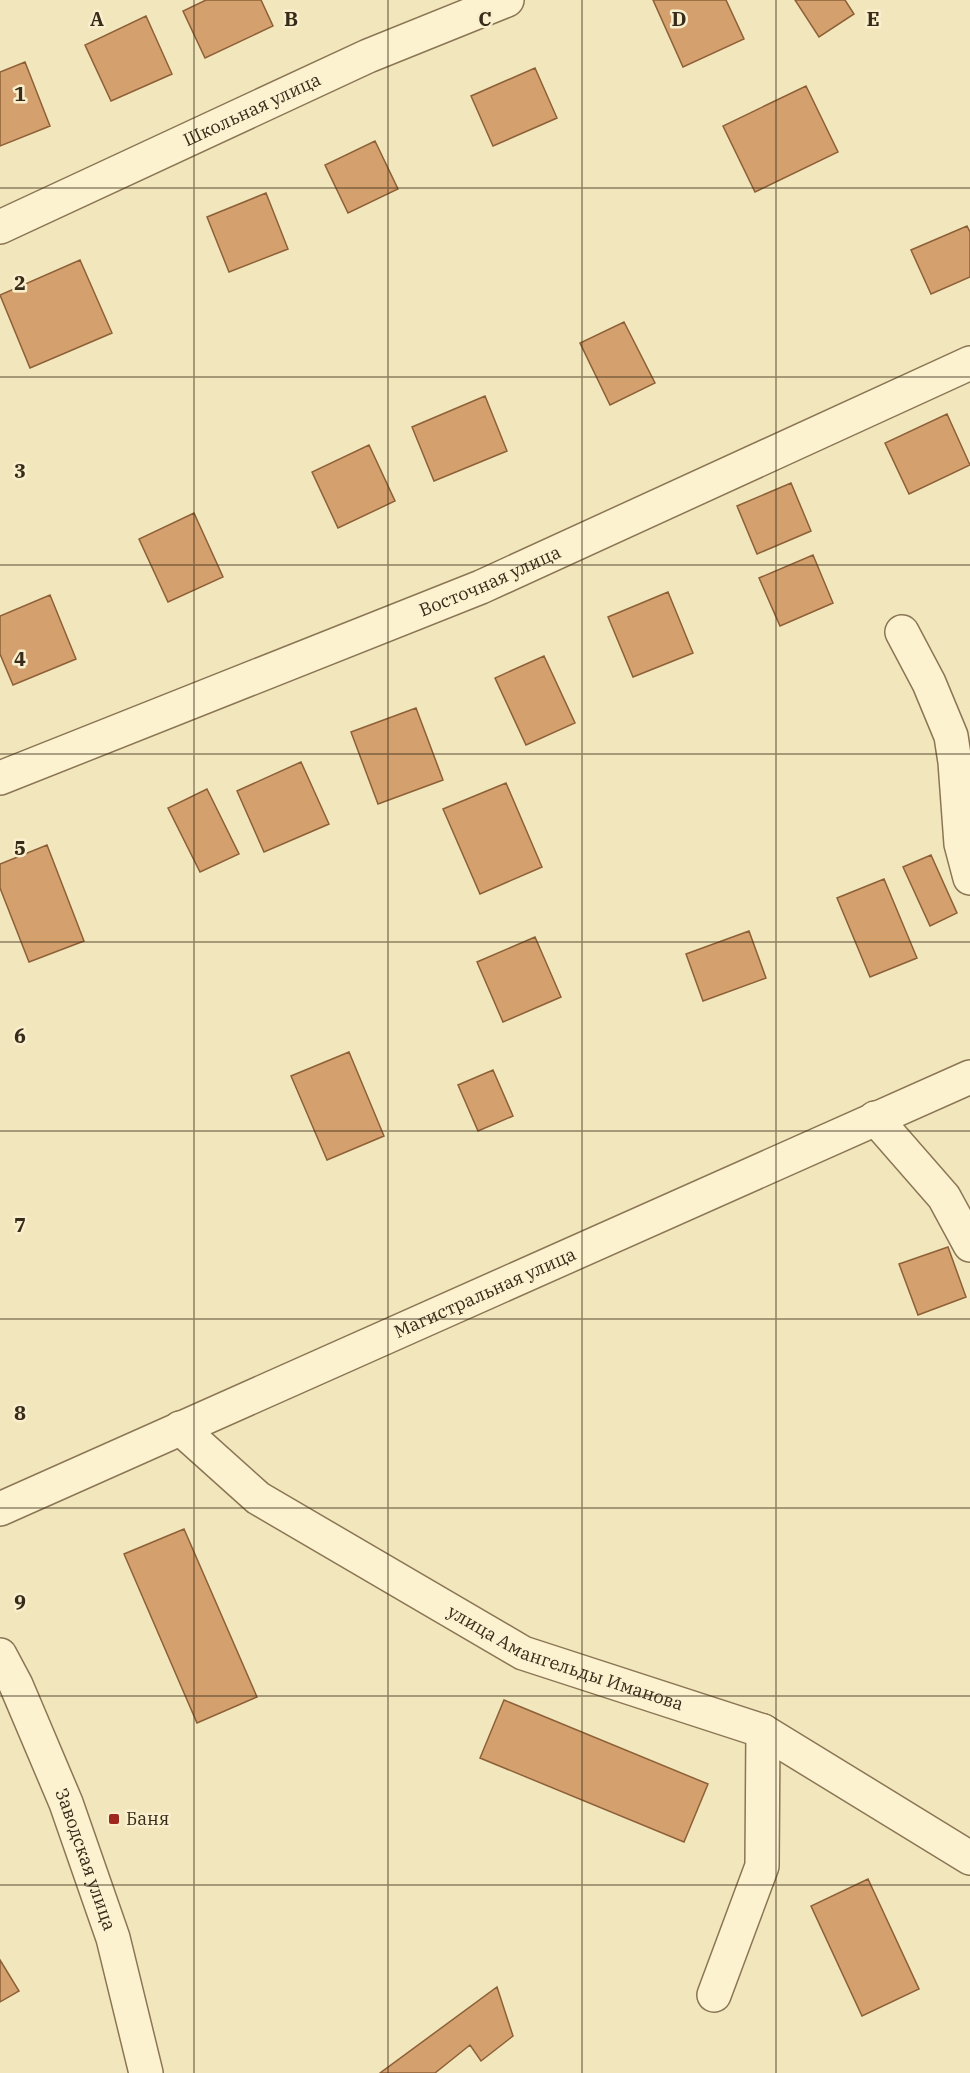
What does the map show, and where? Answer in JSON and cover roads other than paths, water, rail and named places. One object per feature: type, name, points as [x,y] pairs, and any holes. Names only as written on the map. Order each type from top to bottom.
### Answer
[{"type":"street","name":"Школьная улица","points":[[0,227],[368,56],[507,0]]},
{"type":"street","name":"Восточная улица","points":[[0,778],[481,587],[970,363]]},
{"type":"street","points":[[902,632],[929,683],[951,736],[961,844],[970,878]]},
{"type":"street","name":"Магистральная улица","points":[[0,1509],[970,1077]]},
{"type":"street","points":[[875,1118],[944,1197],[970,1245]]},
{"type":"street","name":"улица Амангельды Иманова","points":[[180,1428],[258,1498],[523,1653],[763,1731],[970,1858]]},
{"type":"street","name":"Заводская улица","points":[[0,1655],[16,1685],[75,1829],[113,1938],[146,2073]]},
{"type":"street","points":[[714,1995],[762,1866],[763,1731]]},
{"type":"place","name":"Баня","points":[[114,1819]]}]
